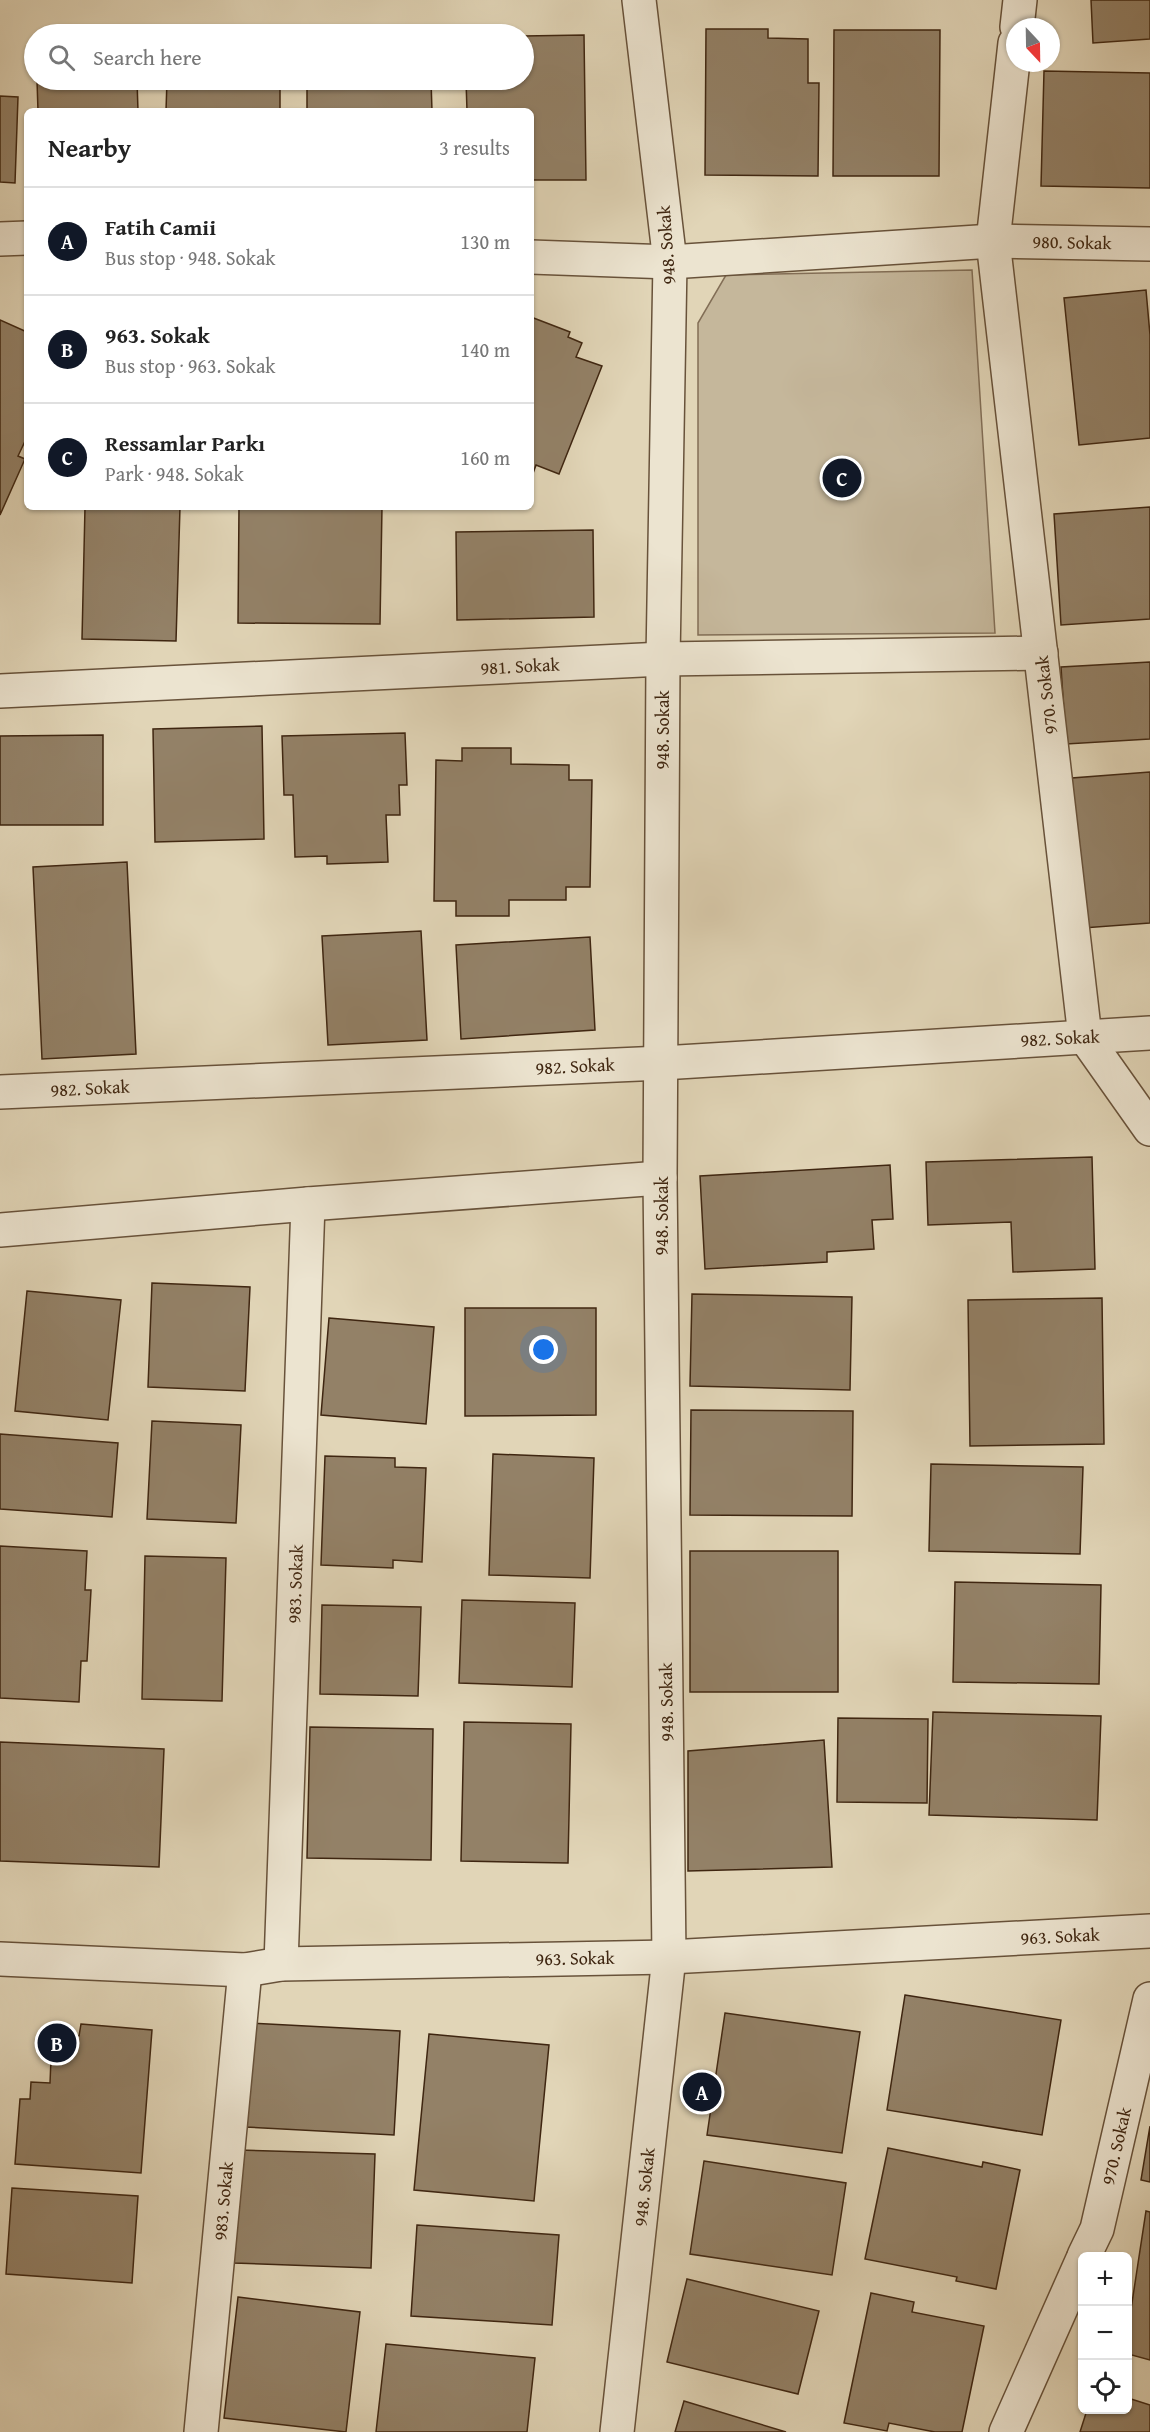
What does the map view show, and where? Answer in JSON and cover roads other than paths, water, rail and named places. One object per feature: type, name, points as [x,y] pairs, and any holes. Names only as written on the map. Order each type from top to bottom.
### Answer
[{"type":"street","name":"948. Sokak","points":[[617,2432],[669,1956],[660,1178],[663,659],[670,262],[639,0]]},
{"type":"street","points":[[1018,18],[1020,0]]},
{"type":"street","name":"970. Sokak","points":[[1012,72],[993,241],[1085,1037],[1150,1129]]},
{"type":"street","points":[[0,238],[24,238]]},
{"type":"street","name":"980. Sokak","points":[[670,262],[993,241],[1150,244]]},
{"type":"street","points":[[534,257],[670,262]]},
{"type":"street","name":"981. Sokak","points":[[0,691],[663,659],[1041,653]]},
{"type":"street","name":"982. Sokak","points":[[0,1092],[662,1063],[1150,1033]]},
{"type":"street","points":[[0,1230],[660,1178]]},
{"type":"street","name":"983. Sokak","points":[[281,1964],[308,1204]]},
{"type":"street","name":"963. Sokak","points":[[0,1959],[245,1970],[281,1964],[669,1956],[1150,1931]]},
{"type":"street","name":"983. Sokak","points":[[201,2432],[245,1970]]},
{"type":"street","name":"970. Sokak","points":[[1086,2252],[1097,2229],[1150,1999]]},
{"type":"street","points":[[1006,2432],[1078,2272]]},
{"type":"place","name":"Ressamlar Parkı","points":[[842,478]]},
{"type":"place","name":"963. Sokak","points":[[57,2043]]},
{"type":"place","name":"Fatih Camii","points":[[702,2092]]}]
